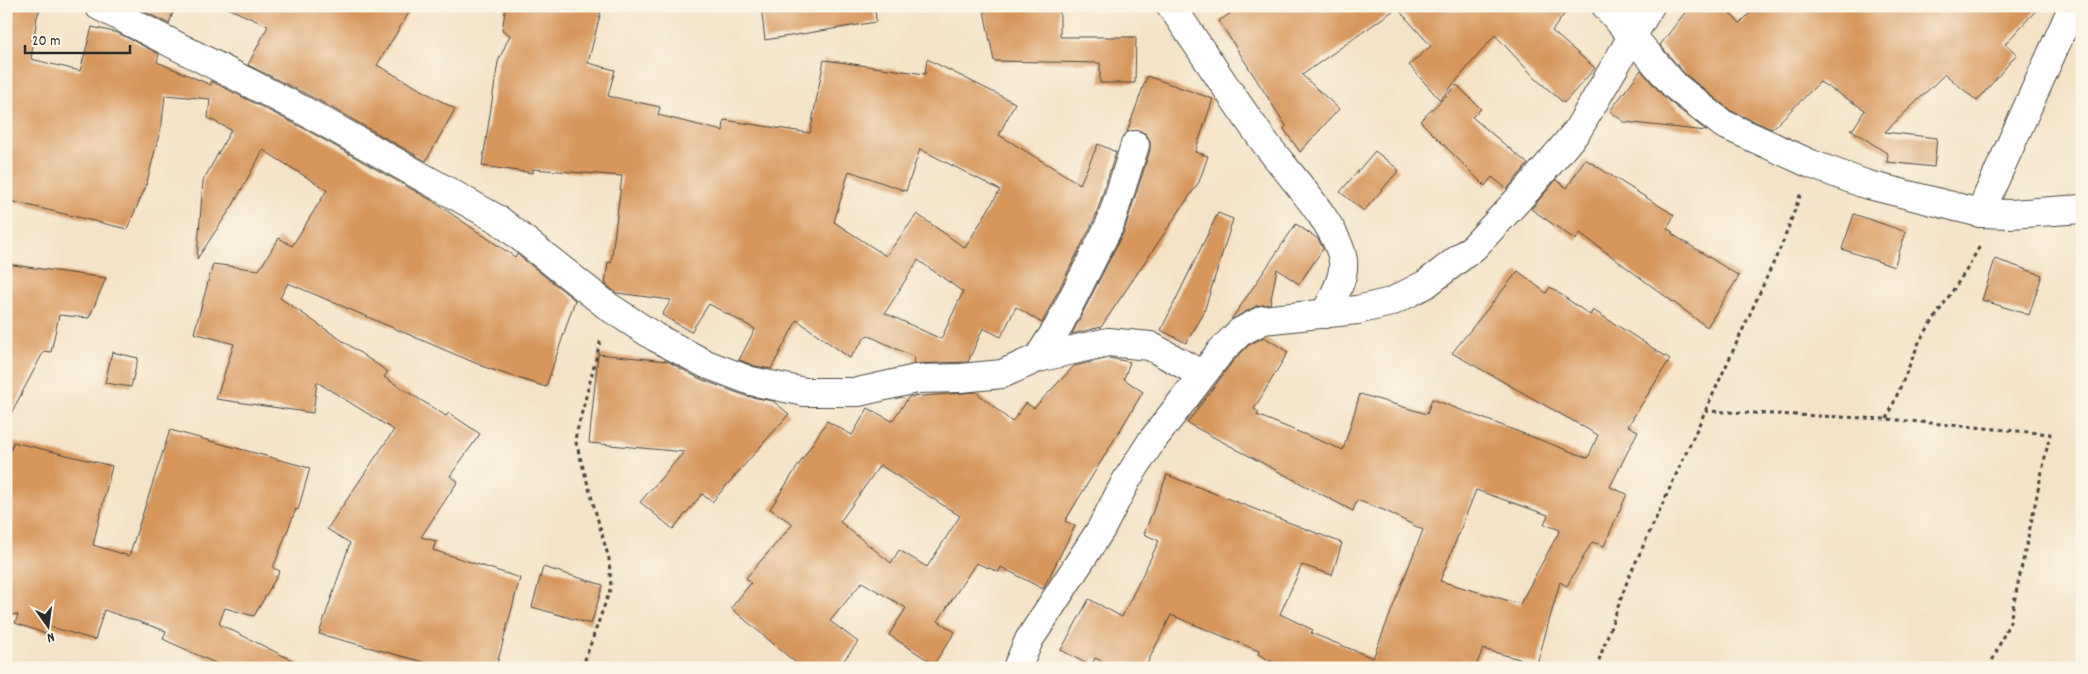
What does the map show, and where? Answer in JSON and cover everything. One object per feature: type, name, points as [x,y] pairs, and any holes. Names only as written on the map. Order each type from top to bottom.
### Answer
[{"type":"street","points":[[99,6],[310,114],[498,220],[609,307],[655,337],[706,364],[751,381],[805,392],[858,392],[916,379],[961,378],[1002,374],[1038,358],[1108,342],[1150,346],[1201,374]]},
{"type":"street","points":[[1171,6],[1266,144],[1316,208],[1337,242],[1344,262],[1339,284],[1325,314]]},
{"type":"street","points":[[1606,6],[1675,86],[1723,124],[1811,164],[1866,184],[1980,213],[2010,214],[2082,208]]},
{"type":"street","points":[[1017,668],[1029,640],[1101,530],[1126,481],[1151,442],[1201,374],[1240,332],[1263,320],[1357,310],[1391,302],[1426,284],[1474,247],[1527,190],[1577,131],[1650,6]]},
{"type":"street","points":[[1980,213],[2073,6]]},
{"type":"street","points":[[1038,358],[1058,327],[1110,224],[1135,145]]},
{"type":"path","points":[[1596,668],[1628,579],[1783,242],[1811,164]]},
{"type":"path","points":[[1887,419],[1920,340],[1967,268],[1986,234],[2010,214]]},
{"type":"path","points":[[582,668],[611,587],[610,559],[576,439],[609,307]]},
{"type":"path","points":[[1705,411],[1887,419],[2050,434],[2010,621],[1990,668]]},
{"type":"building","points":[[8,6],[41,6],[37,17],[31,59],[80,71],[92,27],[118,33],[159,54],[157,62],[211,85],[211,81],[303,128],[431,200],[515,257],[517,254],[575,300],[546,387],[487,368],[288,283],[280,298],[388,372],[384,377],[446,416],[449,413],[480,434],[450,476],[458,481],[421,537],[436,541],[433,550],[520,578],[496,668],[430,668],[431,664],[319,634],[350,543],[327,529],[394,430],[317,382],[313,413],[216,399],[234,344],[194,333],[213,264],[259,270],[279,238],[292,246],[327,190],[263,150],[233,205],[197,259],[203,181],[231,130],[208,118],[210,99],[165,95],[162,123],[146,186],[127,229],[6,200]]},
{"type":"building","points":[[138,6],[175,6],[169,24],[138,8]]},
{"type":"building","points":[[223,6],[413,6],[377,65],[455,109],[426,161],[318,100],[248,65],[268,26]]},
{"type":"building","points":[[506,6],[579,6],[601,11],[588,63],[615,70],[608,96],[660,107],[658,115],[723,131],[724,120],[810,133],[824,60],[925,74],[927,59],[1015,103],[999,135],[1080,184],[1098,144],[1116,152],[1095,218],[1042,323],[1016,307],[1001,337],[983,328],[968,362],[913,364],[914,357],[867,335],[850,358],[797,320],[771,369],[755,366],[739,360],[755,329],[709,304],[691,332],[662,315],[671,300],[617,293],[605,284],[608,262],[611,263],[622,176],[533,169],[533,173],[482,166],[498,62],[510,35],[502,30]],"holes":[[[920,149],[1000,190],[965,248],[917,214],[886,256],[834,222],[849,171],[906,191]],[[918,260],[963,292],[941,339],[885,313]]]},
{"type":"building","points":[[761,6],[875,6],[876,22],[765,40]]},
{"type":"building","points":[[983,6],[1060,6],[1060,37],[1136,37],[1135,83],[1100,83],[1100,63],[994,61]]},
{"type":"building","points":[[1241,6],[1570,6],[1552,31],[1595,68],[1564,103],[1536,79],[1495,35],[1440,100],[1409,65],[1431,46],[1397,8],[1302,75],[1339,109],[1300,152],[1284,129],[1286,126],[1219,21]]},
{"type":"building","points":[[1690,6],[1722,6],[1740,23],[1757,6],[2040,6],[2005,44],[2017,54],[1977,101],[1945,74],[1885,132],[1937,138],[1934,167],[1887,162],[1888,154],[1850,129],[1853,129],[1865,110],[1820,82],[1772,129],[1731,111],[1686,75],[1660,45]]},
{"type":"building","points":[[1641,70],[1665,98],[1707,131],[1624,122],[1610,111]]},
{"type":"building","points":[[1147,76],[1213,99],[1195,152],[1208,156],[1199,182],[1101,327],[1072,334],[1124,231],[1150,150],[1150,141],[1146,134],[1139,130],[1127,132]]},
{"type":"building","points":[[1457,85],[1481,109],[1472,117],[1528,164],[1507,189],[1492,177],[1485,186],[1420,121]]},
{"type":"building","points":[[1375,151],[1399,170],[1364,211],[1340,192]]},
{"type":"building","points":[[1585,159],[1674,215],[1667,229],[1673,232],[1672,234],[1739,276],[1707,327],[1580,233],[1576,240],[1531,209],[1556,180],[1567,188]]},
{"type":"building","points":[[1218,213],[1233,219],[1203,315],[1186,343],[1161,330]]},
{"type":"building","points":[[1854,214],[1906,232],[1894,267],[1842,249]]},
{"type":"building","points":[[1296,224],[1318,239],[1323,249],[1299,284],[1277,269],[1270,304],[1256,306],[1231,320]]},
{"type":"building","points":[[1995,259],[2042,275],[2029,315],[1982,300]]},
{"type":"building","points":[[6,264],[106,278],[89,318],[59,315],[51,352],[44,351],[6,423]]},
{"type":"building","points":[[1518,271],[1546,293],[1550,287],[1590,315],[1593,310],[1670,359],[1628,426],[1638,431],[1610,487],[1627,494],[1604,546],[1592,542],[1567,586],[1560,582],[1537,664],[1483,649],[1475,668],[1284,668],[1258,654],[1259,651],[1171,615],[1145,668],[1116,668],[1095,658],[1091,666],[1061,650],[1089,599],[1122,617],[1159,541],[1144,534],[1167,475],[1342,543],[1332,575],[1302,565],[1280,614],[1313,630],[1311,633],[1373,658],[1423,530],[1386,511],[1357,500],[1353,511],[1187,423],[1233,361],[1249,345],[1264,337],[1288,352],[1254,409],[1259,412],[1257,415],[1343,450],[1360,394],[1427,414],[1432,399],[1588,458],[1598,435],[1452,353]],"holes":[[[1476,490],[1548,515],[1544,524],[1560,530],[1520,604],[1440,581]]]},
{"type":"building","points":[[112,352],[138,358],[131,387],[105,383]]},
{"type":"building","points":[[598,354],[667,361],[700,379],[746,396],[773,401],[789,414],[712,502],[702,494],[673,529],[640,502],[684,452],[589,443]]},
{"type":"building","points":[[1109,358],[1130,362],[1124,379],[1143,392],[1065,521],[1075,526],[1043,589],[1001,567],[999,572],[976,563],[938,621],[955,632],[934,664],[889,635],[906,608],[862,582],[830,621],[858,642],[838,668],[802,668],[731,608],[751,583],[746,578],[793,524],[770,509],[827,421],[852,435],[868,408],[892,421],[909,397],[976,392],[1012,422],[1026,403],[1034,408],[1074,366]],"holes":[[[880,465],[960,516],[927,567],[899,550],[891,563],[840,522]]]},
{"type":"building","points":[[170,430],[310,468],[298,510],[296,509],[273,568],[280,571],[254,616],[225,608],[219,624],[308,668],[226,668],[163,639],[166,631],[104,610],[95,640],[48,626],[46,634],[15,623],[18,615],[6,614],[6,468],[13,442],[112,466],[93,545],[129,556]]},
{"type":"building","points":[[543,567],[603,585],[591,624],[532,607]]}]
